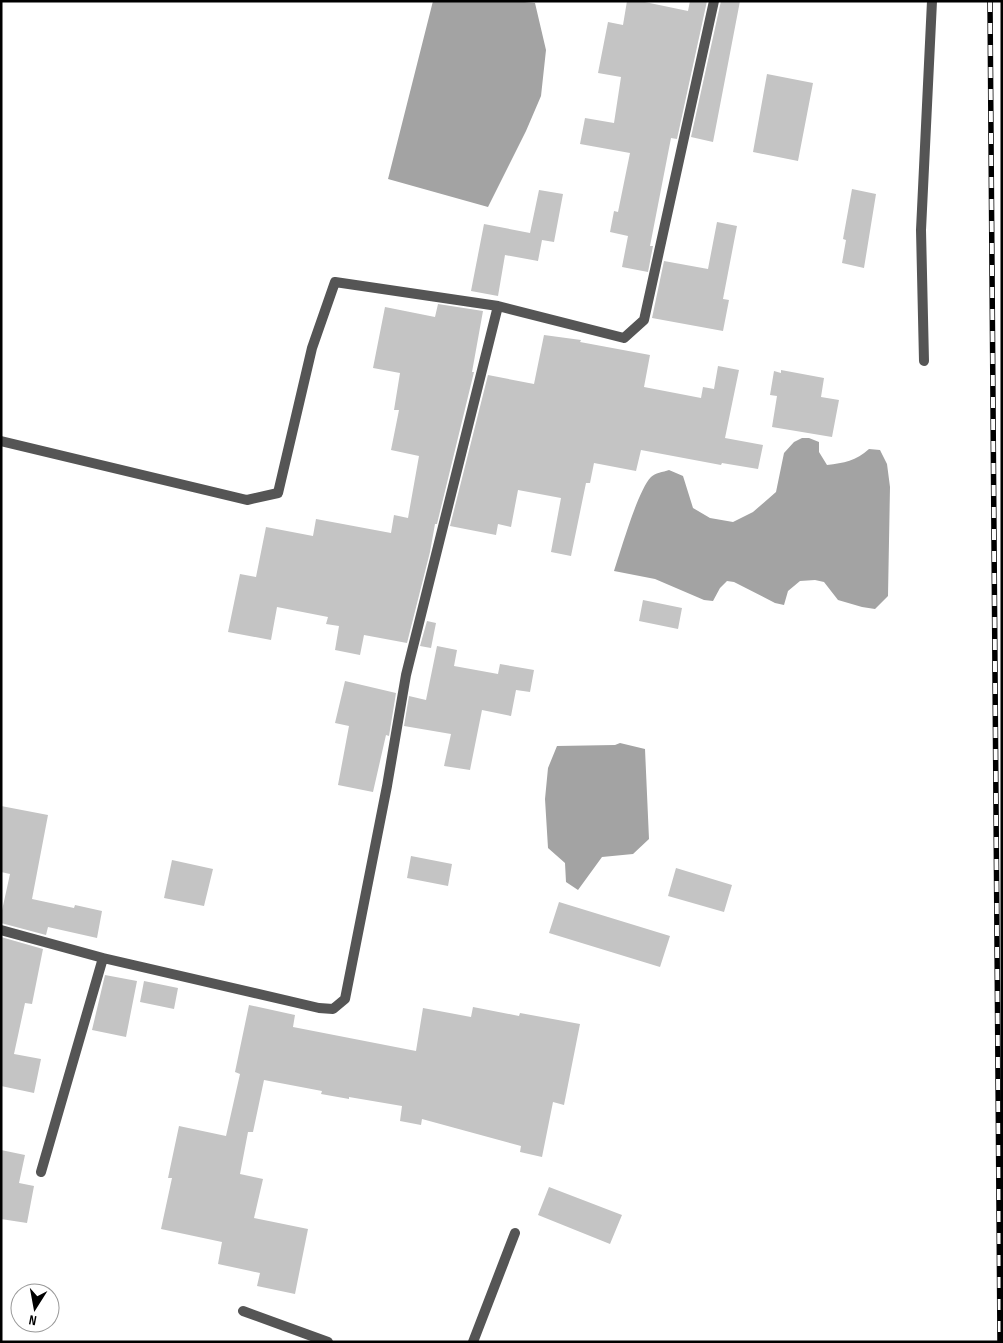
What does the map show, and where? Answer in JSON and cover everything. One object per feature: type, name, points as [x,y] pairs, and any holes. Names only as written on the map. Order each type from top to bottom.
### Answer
[{"type":"street","points":[[1,441],[247,500],[278,493],[312,348],[335,282],[498,306],[624,338],[644,320],[714,1]]},
{"type":"street","points":[[924,361],[921,230],[932,1]]},
{"type":"street","points":[[1,930],[103,958],[319,1008],[333,1009],[345,999],[387,786],[406,676],[498,306]]},
{"type":"street","points":[[41,1172],[103,958]]},
{"type":"street","points":[[473,1342],[515,1233]]},
{"type":"street","points":[[243,1311],[328,1342]]},
{"type":"shaded area","points":[[433,1],[514,1],[535,3],[546,50],[541,96],[526,131],[488,207],[388,179]]},
{"type":"shaded area","points":[[802,438],[809,438],[819,442],[819,452],[827,465],[850,461],[869,449],[880,450],[887,464],[890,487],[888,596],[875,609],[838,600],[824,582],[815,580],[800,581],[788,591],[784,605],[775,603],[734,582],[727,581],[720,588],[713,601],[704,600],[655,579],[614,571],[635,507],[651,477],[669,470],[683,476],[693,508],[710,518],[733,522],[753,512],[776,492],[784,453],[794,442]]},
{"type":"shaded area","points":[[620,743],[645,749],[649,839],[633,854],[602,857],[578,890],[566,882],[565,863],[548,848],[545,799],[548,768],[557,746],[615,745]]},
{"type":"building","points":[[627,1],[640,1],[688,11],[690,1],[707,1],[677,139],[671,138],[650,246],[653,246],[648,272],[622,267],[628,236],[610,232],[614,211],[618,212],[630,153],[580,144],[585,118],[614,123],[621,77],[598,73],[608,22],[623,25]]},
{"type":"building","points":[[721,1],[740,1],[713,142],[691,137]]},
{"type":"building","points":[[767,74],[813,83],[798,161],[753,152]]},
{"type":"building","points":[[852,189],[876,194],[864,268],[842,263],[846,240],[843,239]]},
{"type":"building","points":[[539,190],[563,194],[554,242],[542,240],[538,261],[505,255],[498,296],[471,291],[484,224],[530,233]]},
{"type":"building","points":[[717,222],[737,226],[723,299],[729,300],[723,331],[652,318],[664,261],[708,269]]},
{"type":"building","points":[[438,304],[483,311],[472,372],[474,372],[407,643],[364,635],[360,655],[335,650],[339,626],[326,624],[328,617],[277,607],[271,640],[228,632],[240,574],[256,577],[266,527],[313,536],[316,519],[391,533],[394,515],[408,518],[419,456],[391,450],[399,410],[394,410],[400,373],[373,368],[385,307],[435,317]]},
{"type":"building","points":[[544,335],[581,340],[580,342],[650,355],[644,387],[701,398],[703,387],[714,389],[718,366],[739,370],[725,438],[763,445],[758,469],[722,463],[721,465],[641,450],[636,471],[594,463],[590,483],[586,483],[571,556],[551,552],[561,498],[518,490],[511,527],[498,524],[496,535],[450,526],[488,375],[534,384]]},
{"type":"building","points":[[781,370],[824,378],[821,397],[839,400],[832,437],[772,427],[777,396],[770,395],[774,371],[781,373]]},
{"type":"building","points":[[643,600],[682,608],[678,629],[639,621]]},
{"type":"building","points":[[427,621],[436,623],[431,648],[420,646]]},
{"type":"building","points":[[437,646],[457,650],[454,666],[498,674],[500,664],[534,670],[530,692],[516,690],[511,716],[482,710],[470,770],[444,766],[451,734],[404,726],[409,696],[426,700]]},
{"type":"building","points":[[345,681],[396,693],[389,736],[386,735],[373,792],[338,785],[349,726],[335,723]]},
{"type":"building","points":[[1,806],[48,815],[32,899],[74,908],[75,905],[102,911],[97,938],[48,927],[46,935],[1,923],[10,874],[1,872]]},
{"type":"building","points":[[411,856],[452,864],[448,886],[407,878]]},
{"type":"building","points":[[172,860],[213,869],[204,906],[164,898]]},
{"type":"building","points":[[676,868],[732,885],[724,912],[668,896]]},
{"type":"building","points":[[559,902],[670,936],[660,967],[549,933]]},
{"type":"building","points":[[1,937],[43,949],[32,1004],[25,1003],[14,1054],[41,1059],[34,1093],[1,1086]]},
{"type":"building","points":[[105,975],[137,981],[126,1037],[92,1030]]},
{"type":"building","points":[[144,981],[178,988],[174,1009],[140,1002]]},
{"type":"building","points":[[249,1005],[295,1015],[293,1027],[416,1051],[423,1008],[471,1017],[473,1007],[519,1016],[520,1013],[580,1024],[564,1105],[553,1102],[542,1157],[520,1152],[521,1146],[422,1119],[421,1125],[400,1121],[402,1106],[321,1094],[322,1091],[264,1080],[253,1132],[248,1132],[240,1174],[263,1179],[254,1218],[308,1229],[295,1294],[257,1286],[260,1273],[218,1264],[222,1242],[161,1229],[172,1178],[168,1178],[179,1126],[226,1136],[240,1074],[235,1072]]},
{"type":"building","points":[[1,1150],[25,1155],[19,1183],[34,1186],[27,1223],[1,1219]]},
{"type":"building","points":[[549,1187],[622,1215],[610,1244],[538,1215]]},
{"type":"railway","points":[[990,1],[1000,1342]]}]
